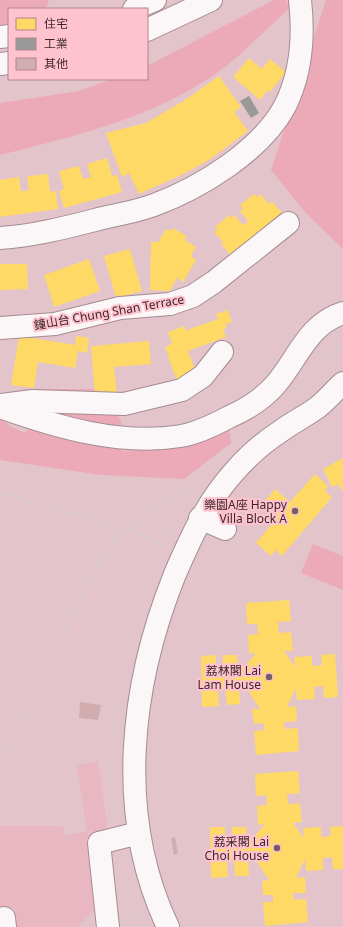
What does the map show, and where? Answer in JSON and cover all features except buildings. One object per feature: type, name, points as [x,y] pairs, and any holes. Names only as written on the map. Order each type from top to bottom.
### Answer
[{"type":"street","points":[[136,8],[155,0]]},
{"type":"street","points":[[148,30],[211,0]]},
{"type":"street","points":[[0,238],[43,233],[153,205],[193,189],[231,164],[262,138],[284,107],[296,75],[303,25],[300,0]]},
{"type":"street","name":"鐘山台 Chung Shan Terrace","points":[[0,328],[55,324],[120,308],[170,304],[193,296],[214,282],[288,222]]},
{"type":"street","points":[[0,406],[70,429],[112,437],[154,439],[182,436],[210,427],[243,411],[275,385],[301,346],[314,330],[330,317],[343,313]]},
{"type":"street","points":[[0,406],[33,401],[124,404],[182,390],[202,376],[222,352]]},
{"type":"street","points":[[168,927],[155,900],[144,863],[134,774],[139,703],[144,671],[163,605],[191,536],[200,518],[234,471],[280,431],[318,407],[343,383]]},
{"type":"street","points":[[318,407],[343,402]]},
{"type":"street","points":[[200,518],[225,528]]},
{"type":"street","points":[[108,927],[99,843],[140,833]]},
{"type":"street","points":[[0,919],[4,918],[5,927]]},
{"type":"path","points":[[0,762],[100,562],[120,534],[158,501],[192,487],[196,490]]},
{"type":"path","points":[[0,492],[91,519],[120,534]]},
{"type":"path","points":[[126,529],[163,544],[170,529],[173,530]]},
{"type":"path","points":[[298,829],[313,813]]},
{"type":"shaded area","points":[[0,0],[49,0],[46,8],[8,8],[8,24],[0,25]]},
{"type":"shaded area","points":[[274,0],[286,0],[290,8],[226,66],[192,89],[140,114],[113,124],[85,133],[0,155],[0,103],[79,91],[109,80],[148,80],[148,65]]},
{"type":"shaded area","points":[[326,0],[343,0],[343,249],[304,211],[271,170]]},
{"type":"shaded area","points":[[23,389],[103,389],[121,421],[122,451],[181,448],[229,426],[231,443],[184,479],[101,475],[0,460],[0,417],[10,426],[25,433],[45,412]]},
{"type":"shaded area","points":[[313,544],[343,556],[343,590],[301,573]]},
{"type":"shaded area","points":[[98,761],[107,825],[89,857],[95,910],[77,927],[17,927],[15,908],[0,908],[0,826],[63,826],[64,836],[87,831],[77,765]]},
{"type":"place","name":"樂園A座 Happy Villa Block A","points":[[295,511]]},
{"type":"place","name":"荔林閣 Lai Lam House","points":[[269,677]]},
{"type":"place","name":"荔采閣 Lai Choi House","points":[[277,848]]}]
